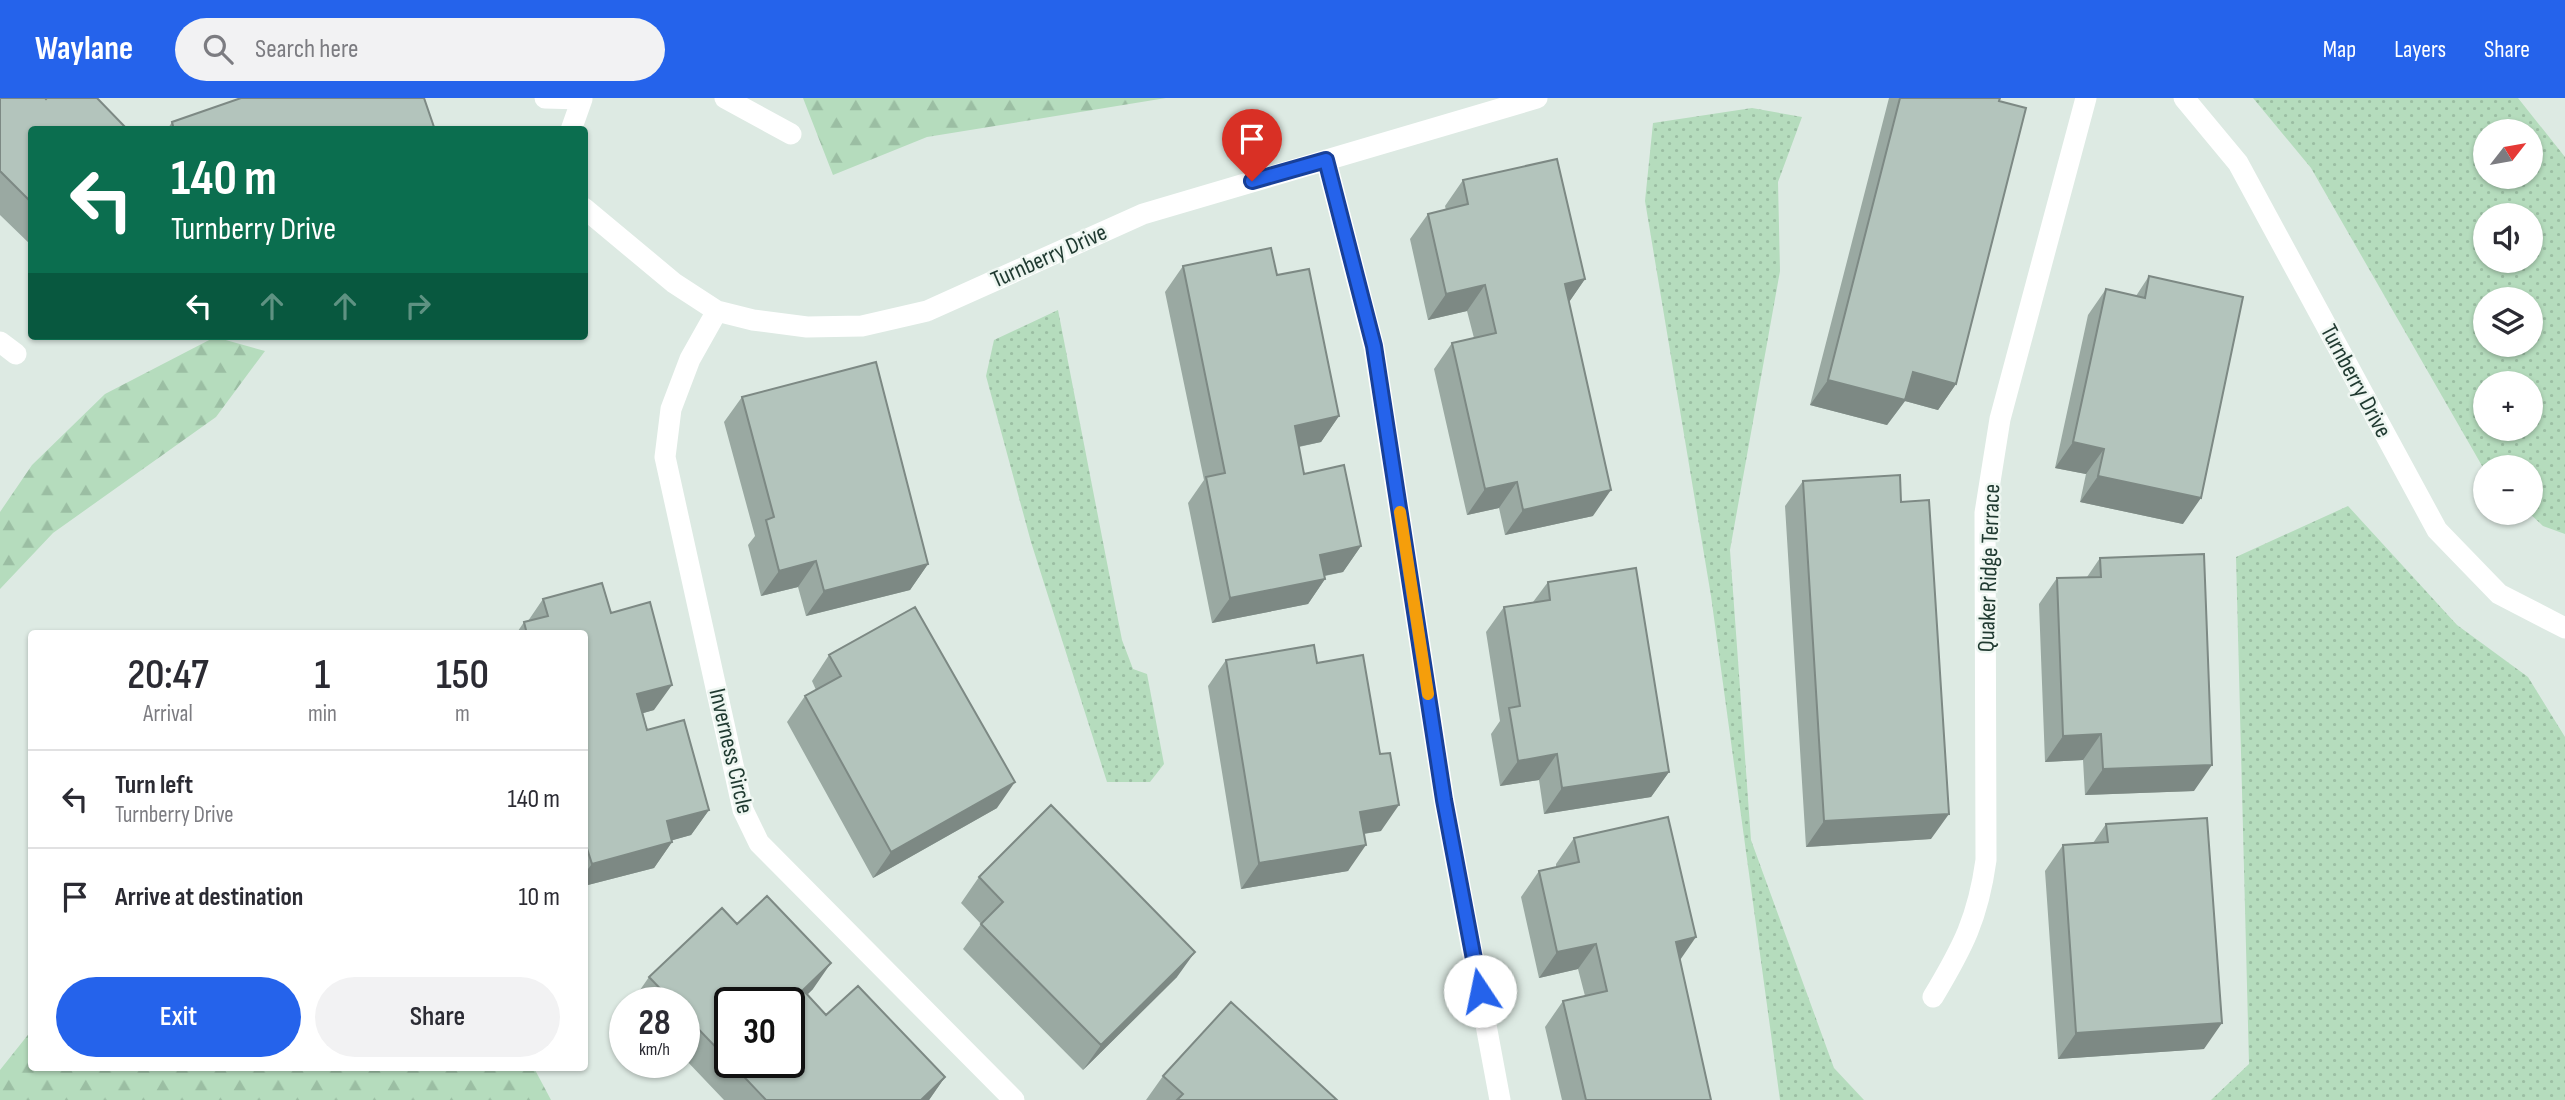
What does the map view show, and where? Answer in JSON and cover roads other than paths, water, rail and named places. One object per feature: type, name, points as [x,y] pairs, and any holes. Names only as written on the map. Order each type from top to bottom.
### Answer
[{"type":"street","points":[[545,98],[584,98],[573,126]]},
{"type":"street","points":[[725,98],[791,134]]},
{"type":"street","name":"Turnberry Drive","points":[[588,211],[674,283],[717,311],[753,320],[807,327],[862,326],[927,310],[1143,214],[1537,98]]},
{"type":"street","name":"Quaker Ridge Terrace","points":[[1933,997],[1966,942],[1980,899],[1986,860],[1985,513],[2000,419],[2087,98]]},
{"type":"street","name":"Turnberry Drive","points":[[2184,98],[2238,163],[2437,530],[2500,594],[2565,628]]},
{"type":"street","points":[[1326,160],[1374,346],[1444,800],[1500,1100]]},
{"type":"street","name":"Inverness Circle","points":[[717,311],[691,359],[671,409],[665,457],[743,810],[759,843],[1014,1100]]}]
